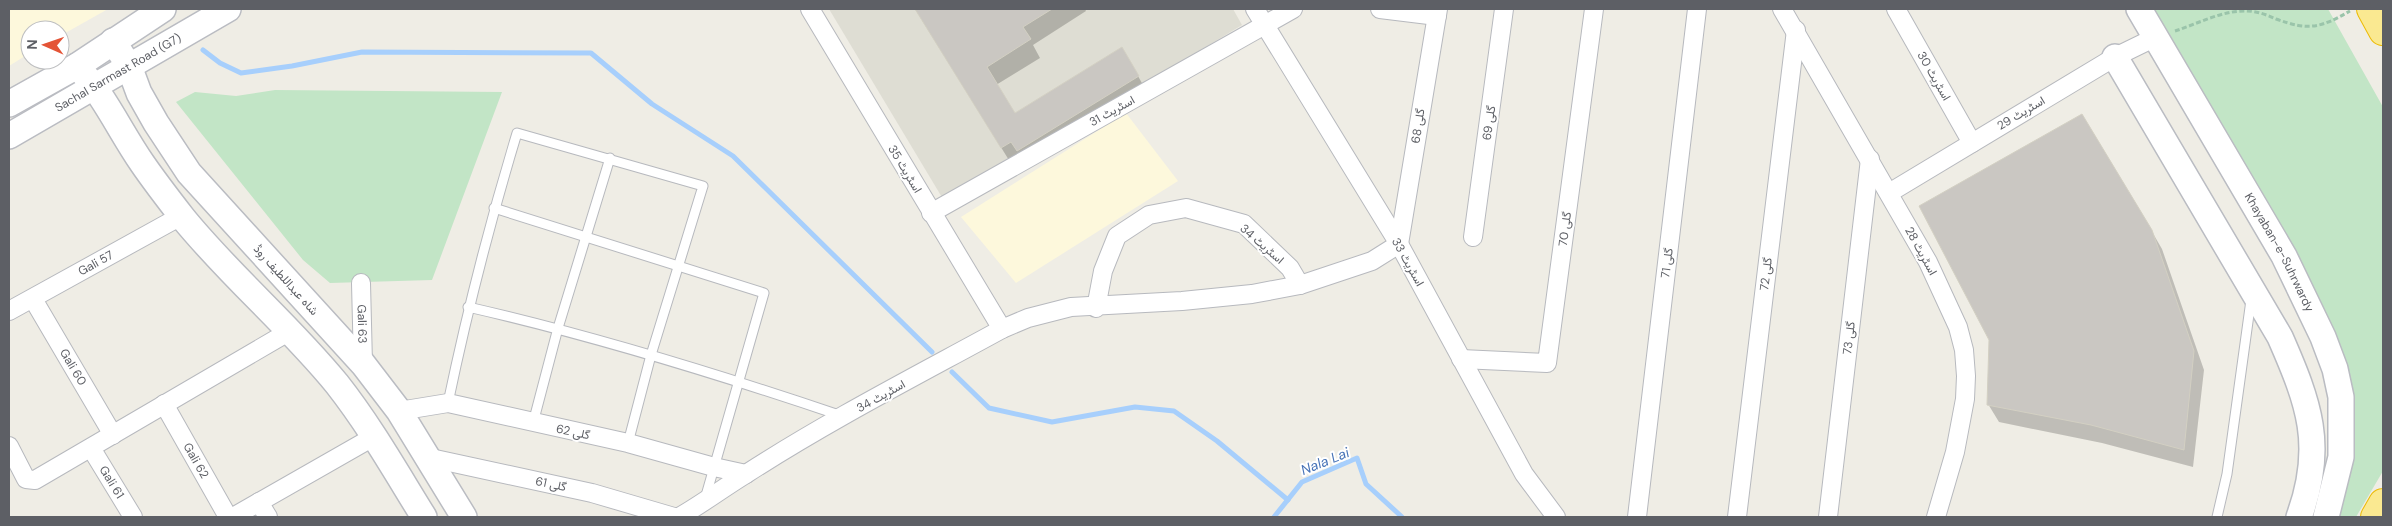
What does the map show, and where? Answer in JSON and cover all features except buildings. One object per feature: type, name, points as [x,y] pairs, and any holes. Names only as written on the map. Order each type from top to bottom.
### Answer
[{"type":"highway","points":[[2371,9],[2383,31]]},
{"type":"highway","points":[[2375,517],[2383,503]]},
{"type":"street","points":[[9,104],[78,66],[113,40],[163,9]]},
{"type":"street","name":"Sachal Sarmast Road (G7)","points":[[9,136],[228,9]]},
{"type":"street","name":"اسٹریٹ 35","points":[[810,9],[1002,329]]},
{"type":"street","name":"اسٹریٹ 33","points":[[1255,9],[1398,244],[1524,474],[1556,517]]},
{"type":"street","name":"اسٹریٹ 31","points":[[931,213],[1293,9]]},
{"type":"street","points":[[1380,9],[1437,12]]},
{"type":"street","name":"گلی 69","points":[[1473,237],[1504,9]]},
{"type":"street","name":"گلی 70","points":[[1461,359],[1548,364],[1594,9]]},
{"type":"street","name":"گلی 71","points":[[1637,517],[1697,9]]},
{"type":"street","name":"اسٹریٹ 28","points":[[1782,9],[1796,30],[1889,193],[1948,302],[1958,327],[1964,350],[1965,399],[1955,452],[1936,517]]},
{"type":"street","name":"اسٹریٹ 30","points":[[1896,9],[1972,143]]},
{"type":"street","name":"Khayaban-e-Suhrwardy","points":[[2139,9],[2284,256],[2323,337],[2335,369],[2341,397],[2341,457],[2326,517]]},
{"type":"street","name":"گلی 68","points":[[1398,244],[1437,12]]},
{"type":"street","name":"گلی 72","points":[[1737,517],[1796,30]]},
{"type":"street","name":"اسٹریٹ 29","points":[[1889,193],[2114,57],[2156,37]]},
{"type":"street","name":"شاہ عبداللطیف روڈ","points":[[113,40],[129,66],[139,93],[156,124],[190,173],[364,364],[400,411],[464,517]]},
{"type":"street","points":[[2114,57],[2280,337],[2308,405],[2312,440],[2311,475],[2299,517]]},
{"type":"street","points":[[78,66],[95,86],[142,163],[182,216],[223,265],[290,331],[337,385],[375,436],[424,517]]},
{"type":"street","name":"گلی 73","points":[[1828,517],[1870,159]]},
{"type":"street","name":"اسٹریٹ 34","points":[[1096,308],[1103,271],[1117,236],[1150,215],[1186,208],[1244,224],[1290,268],[1300,285]]},
{"type":"street","name":"Gali 57","points":[[9,311],[182,216]]},
{"type":"street","name":"اسٹریٹ 34","points":[[679,517],[746,474],[844,417],[1002,329],[1028,318],[1071,307],[1096,308],[1243,294],[1300,285],[1372,261],[1398,244]]},
{"type":"street","name":"Gali 63","points":[[361,283],[364,364]]},
{"type":"street","name":"Gali 60","points":[[33,299],[113,435]]},
{"type":"street","points":[[9,446],[26,479],[30,481],[113,435],[290,331]]},
{"type":"street","name":"گلی 62","points":[[400,411],[448,403],[628,443],[746,474]]},
{"type":"street","name":"Gali 62","points":[[164,404],[228,517]]},
{"type":"street","points":[[233,517],[264,510],[375,436]]},
{"type":"street","name":"Gali 61","points":[[90,448],[133,517]]},
{"type":"street","name":"گلی 61","points":[[426,456],[592,493],[674,517]]},
{"type":"lane","points":[[448,403],[468,307],[494,208],[517,133],[704,186],[678,266],[628,443]]},
{"type":"lane","points":[[532,423],[558,328],[610,158]]},
{"type":"lane","points":[[494,208],[764,293],[704,502]]},
{"type":"lane","points":[[2216,517],[2227,474],[2253,291]]},
{"type":"lane","points":[[468,307],[558,328],[740,382],[844,417]]},
{"type":"path","points":[[2156,37],[2228,13],[2245,10],[2260,12],[2296,27],[2310,28],[2322,25],[2354,9]]},
{"type":"shaded area","points":[[9,9],[108,9],[70,30],[70,20],[20,20],[20,59],[9,66]]},
{"type":"shaded area","points":[[829,9],[1233,9],[1242,25],[946,204]]},
{"type":"shaded area","points":[[1126,113],[1178,181],[1016,283],[961,217]]},
{"type":"green space","points":[[2143,9],[2328,9],[2383,107],[2383,471],[2356,517],[2336,517],[2354,454],[2348,384]]},
{"type":"green space","points":[[275,90],[502,92],[432,280],[330,283],[303,260],[176,102],[195,92],[236,96]]},
{"type":"waterway","points":[[203,50],[220,63],[241,73],[292,66],[362,52],[591,53],[652,104],[733,156],[932,352]]},
{"type":"waterway","points":[[952,372],[989,408],[1052,422],[1135,407],[1174,411],[1217,441],[1288,500]]},
{"type":"waterway","name":"Nala Lai","points":[[1274,517],[1302,482],[1357,458],[1366,484],[1402,517]]}]
